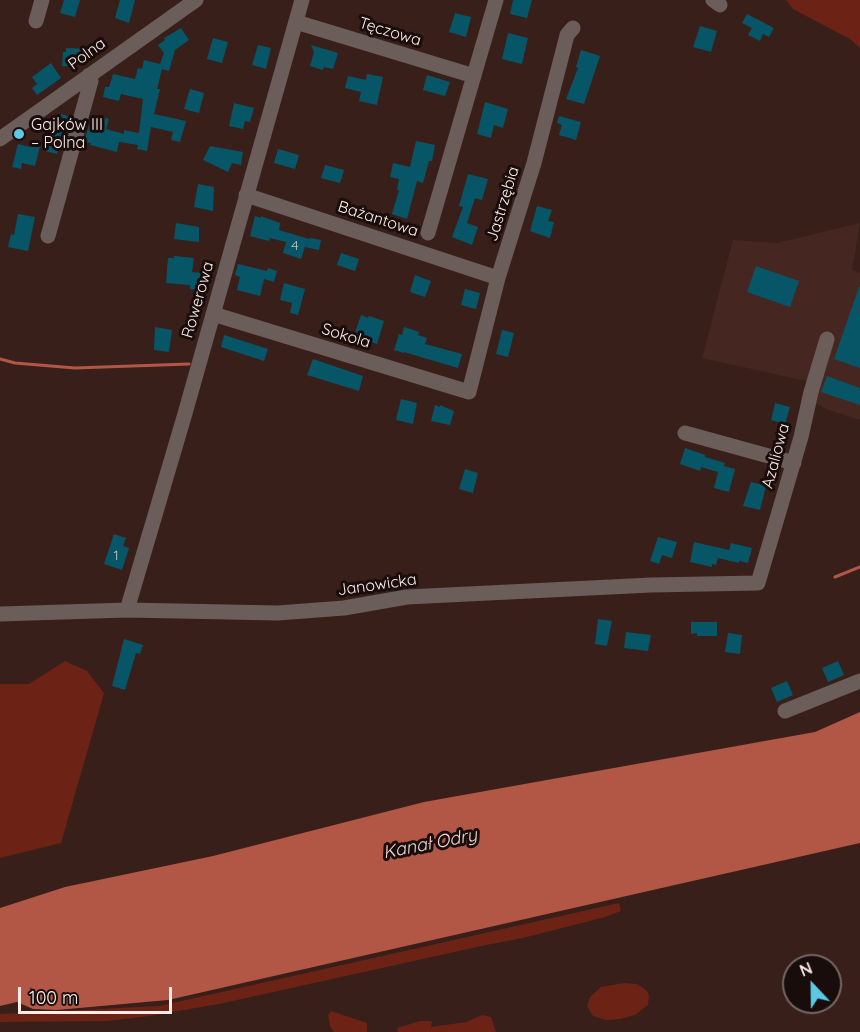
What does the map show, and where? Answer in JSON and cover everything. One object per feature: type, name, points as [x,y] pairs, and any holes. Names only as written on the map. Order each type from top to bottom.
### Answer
[{"type":"street","points":[[36,21],[42,0]]},
{"type":"street","name":"Polna","points":[[0,139],[196,0]]},
{"type":"street","name":"Rowerowa","points":[[127,610],[302,0]]},
{"type":"street","points":[[428,233],[496,0]]},
{"type":"street","name":"Tęczowa","points":[[296,22],[474,76]]},
{"type":"street","name":"Jastrzębia","points":[[469,392],[498,278],[534,163],[567,35],[573,28]]},
{"type":"street","points":[[48,236],[91,81],[89,75]]},
{"type":"street","name":"Bażantowa","points":[[246,195],[498,278]]},
{"type":"street","name":"Sokola","points":[[213,314],[469,392]]},
{"type":"street","name":"Azaliowa","points":[[758,583],[794,463],[811,392],[827,339]]},
{"type":"street","points":[[685,433],[794,463]]},
{"type":"street","name":"Janowicka","points":[[0,614],[127,610],[289,613],[333,609],[407,597],[651,585],[758,583]]},
{"type":"street","points":[[785,711],[860,681]]},
{"type":"shaded area","points":[[786,0],[860,0],[860,48],[850,39],[793,9]]},
{"type":"shaded area","points":[[860,223],[852,270],[860,273],[860,420],[828,410],[813,402],[806,381],[702,358],[733,240],[777,243]]},
{"type":"shaded area","points":[[65,661],[87,671],[104,693],[61,843],[0,858],[0,684],[29,684]]},
{"type":"shaded area","points":[[619,903],[621,911],[605,917],[523,938],[219,1004],[107,1021],[0,1022],[0,1014],[159,1006]]},
{"type":"shaded area","points":[[624,983],[637,984],[646,990],[649,995],[648,1005],[635,1015],[620,1019],[606,1020],[593,1016],[587,1006],[590,997],[601,987]]},
{"type":"shaded area","points":[[331,1011],[367,1023],[367,1032],[334,1032],[328,1015]]},
{"type":"shaded area","points":[[482,1015],[491,1017],[496,1032],[398,1032],[397,1028],[420,1021],[432,1021],[431,1027],[466,1022]]},
{"type":"water","name":"Kanał Odry","points":[[860,712],[860,843],[168,1000],[57,1010],[33,1009],[17,1002],[0,1006],[0,908],[65,887],[213,856],[424,802],[815,732]]},
{"type":"building","points":[[64,0],[80,0],[75,17],[60,13]]},
{"type":"building","points":[[120,0],[135,0],[129,23],[115,18]]},
{"type":"building","points":[[513,0],[532,0],[527,18],[510,14]]},
{"type":"building","points":[[455,13],[471,17],[466,37],[449,32]]},
{"type":"building","points":[[747,14],[774,28],[769,37],[763,34],[760,41],[748,35],[752,28],[742,23]]},
{"type":"building","points":[[700,26],[717,31],[711,52],[693,47]]},
{"type":"building","points":[[181,28],[189,40],[175,50],[169,71],[162,69],[154,114],[186,121],[180,142],[171,140],[173,132],[151,127],[147,151],[137,149],[138,145],[119,142],[117,152],[84,142],[89,125],[94,126],[97,116],[109,119],[106,129],[124,134],[124,130],[139,133],[143,99],[121,94],[119,101],[103,97],[105,87],[109,87],[113,74],[135,79],[138,68],[142,69],[144,60],[160,64],[164,53],[158,45],[165,40],[164,38]]},
{"type":"building","points":[[508,33],[528,38],[522,64],[502,59]]},
{"type":"building","points":[[213,38],[228,42],[222,63],[207,59]]},
{"type":"building","points":[[258,45],[271,48],[266,69],[252,65]]},
{"type":"building","points":[[311,45],[338,53],[333,69],[324,67],[323,70],[310,66],[314,52]]},
{"type":"building","points":[[66,48],[89,49],[89,58],[85,58],[85,61],[74,61],[74,66],[62,66],[63,52],[66,52]]},
{"type":"building","points":[[581,50],[600,56],[584,104],[566,99],[578,68],[576,67]]},
{"type":"building","points":[[51,63],[61,78],[37,95],[32,88],[37,84],[32,77]]},
{"type":"building","points":[[367,74],[383,77],[377,105],[359,101],[361,92],[345,88],[348,76],[366,80]]},
{"type":"building","points":[[427,75],[450,82],[445,96],[423,90]]},
{"type":"building","points":[[190,89],[204,93],[199,113],[184,109]]},
{"type":"building","points":[[485,102],[508,109],[503,128],[494,125],[491,138],[477,134]]},
{"type":"building","points":[[234,103],[254,108],[250,122],[245,121],[243,129],[229,126]]},
{"type":"building","points":[[61,114],[71,117],[61,151],[58,150],[57,154],[45,151],[53,125],[57,126]]},
{"type":"building","points":[[559,116],[581,122],[576,140],[559,135],[562,125],[557,123]]},
{"type":"building","points":[[416,141],[435,145],[432,161],[429,161],[423,183],[417,181],[407,219],[392,214],[399,190],[397,190],[399,179],[390,177],[393,163],[410,167]]},
{"type":"building","points":[[18,144],[30,147],[31,144],[40,146],[35,166],[22,163],[21,169],[12,167]]},
{"type":"building","points":[[210,146],[243,152],[241,165],[232,163],[228,172],[203,160]]},
{"type":"building","points":[[278,149],[299,155],[295,169],[274,163]]},
{"type":"building","points":[[325,165],[344,170],[340,183],[321,178]]},
{"type":"building","points":[[468,174],[488,179],[482,200],[475,198],[467,223],[478,227],[472,245],[452,237],[463,207],[459,206]]},
{"type":"building","points":[[198,184],[214,187],[213,211],[194,207]]},
{"type":"building","points":[[537,206],[552,210],[548,221],[554,222],[550,238],[530,231]]},
{"type":"building","points":[[18,214],[35,217],[28,251],[8,247],[11,234],[14,235]]},
{"type":"building","points":[[255,216],[280,223],[279,230],[309,239],[321,240],[319,250],[305,247],[301,259],[283,253],[286,242],[270,238],[269,241],[250,236]]},
{"type":"building","points":[[176,223],[199,227],[199,242],[174,239]]},
{"type":"building","points":[[341,253],[359,259],[355,271],[337,265]]},
{"type":"building","points":[[174,256],[194,258],[192,272],[203,273],[201,290],[190,289],[190,285],[166,283],[168,258],[174,258]]},
{"type":"building","points":[[238,264],[277,271],[274,282],[264,279],[260,296],[237,290],[240,277],[235,275]]},
{"type":"building","points":[[756,266],[799,281],[790,307],[747,292]]},
{"type":"building","points":[[415,275],[431,281],[425,297],[410,292]]},
{"type":"building","points":[[284,283],[305,289],[298,315],[290,313],[292,303],[280,300]]},
{"type":"building","points":[[860,287],[860,368],[834,359]]},
{"type":"building","points":[[465,289],[480,293],[476,309],[461,305]]},
{"type":"building","points":[[361,315],[384,321],[377,344],[354,336]]},
{"type":"building","points":[[155,327],[172,330],[169,352],[154,350]]},
{"type":"building","points":[[404,327],[419,332],[418,335],[427,338],[425,344],[462,354],[458,368],[394,350]]},
{"type":"building","points":[[502,330],[514,333],[508,357],[496,354]]},
{"type":"building","points":[[224,335],[268,349],[264,361],[221,347]]},
{"type":"building","points":[[313,359],[363,376],[359,391],[307,375]]},
{"type":"building","points":[[827,376],[860,388],[860,405],[821,392]]},
{"type":"building","points":[[401,399],[417,403],[413,424],[396,420]]},
{"type":"building","points":[[775,403],[790,407],[785,424],[771,420]]},
{"type":"building","points":[[435,405],[454,411],[450,425],[431,421]]},
{"type":"building","points":[[685,448],[735,469],[729,492],[714,488],[718,472],[701,467],[700,471],[680,464]]},
{"type":"building","points":[[465,469],[478,473],[473,493],[459,489]]},
{"type":"building","points":[[751,482],[766,486],[760,510],[743,506]]},
{"type":"building","points":[[114,534],[126,538],[123,546],[129,548],[122,570],[104,564]]},
{"type":"building","points":[[658,537],[677,542],[672,558],[662,555],[659,564],[650,561]]},
{"type":"building","points":[[694,542],[729,550],[731,543],[752,548],[748,563],[718,558],[716,565],[712,564],[712,567],[690,562]]},
{"type":"building","points":[[598,619],[612,621],[607,646],[595,644]]},
{"type":"building","points":[[691,622],[717,622],[717,636],[691,634]]},
{"type":"building","points":[[626,632],[651,635],[648,651],[624,648]]},
{"type":"building","points":[[728,633],[742,635],[740,654],[725,652]]},
{"type":"building","points":[[124,639],[143,645],[140,654],[136,653],[125,690],[112,686]]},
{"type":"building","points":[[838,661],[844,675],[828,682],[822,668]]},
{"type":"building","points":[[787,681],[793,695],[777,702],[771,688]]},
{"type":"waterway","points":[[0,359],[15,363],[75,368],[189,364]]},
{"type":"waterway","points":[[835,577],[860,567]]},
{"type":"place","name":"Gajków III – Polna","points":[[19,134]]}]
